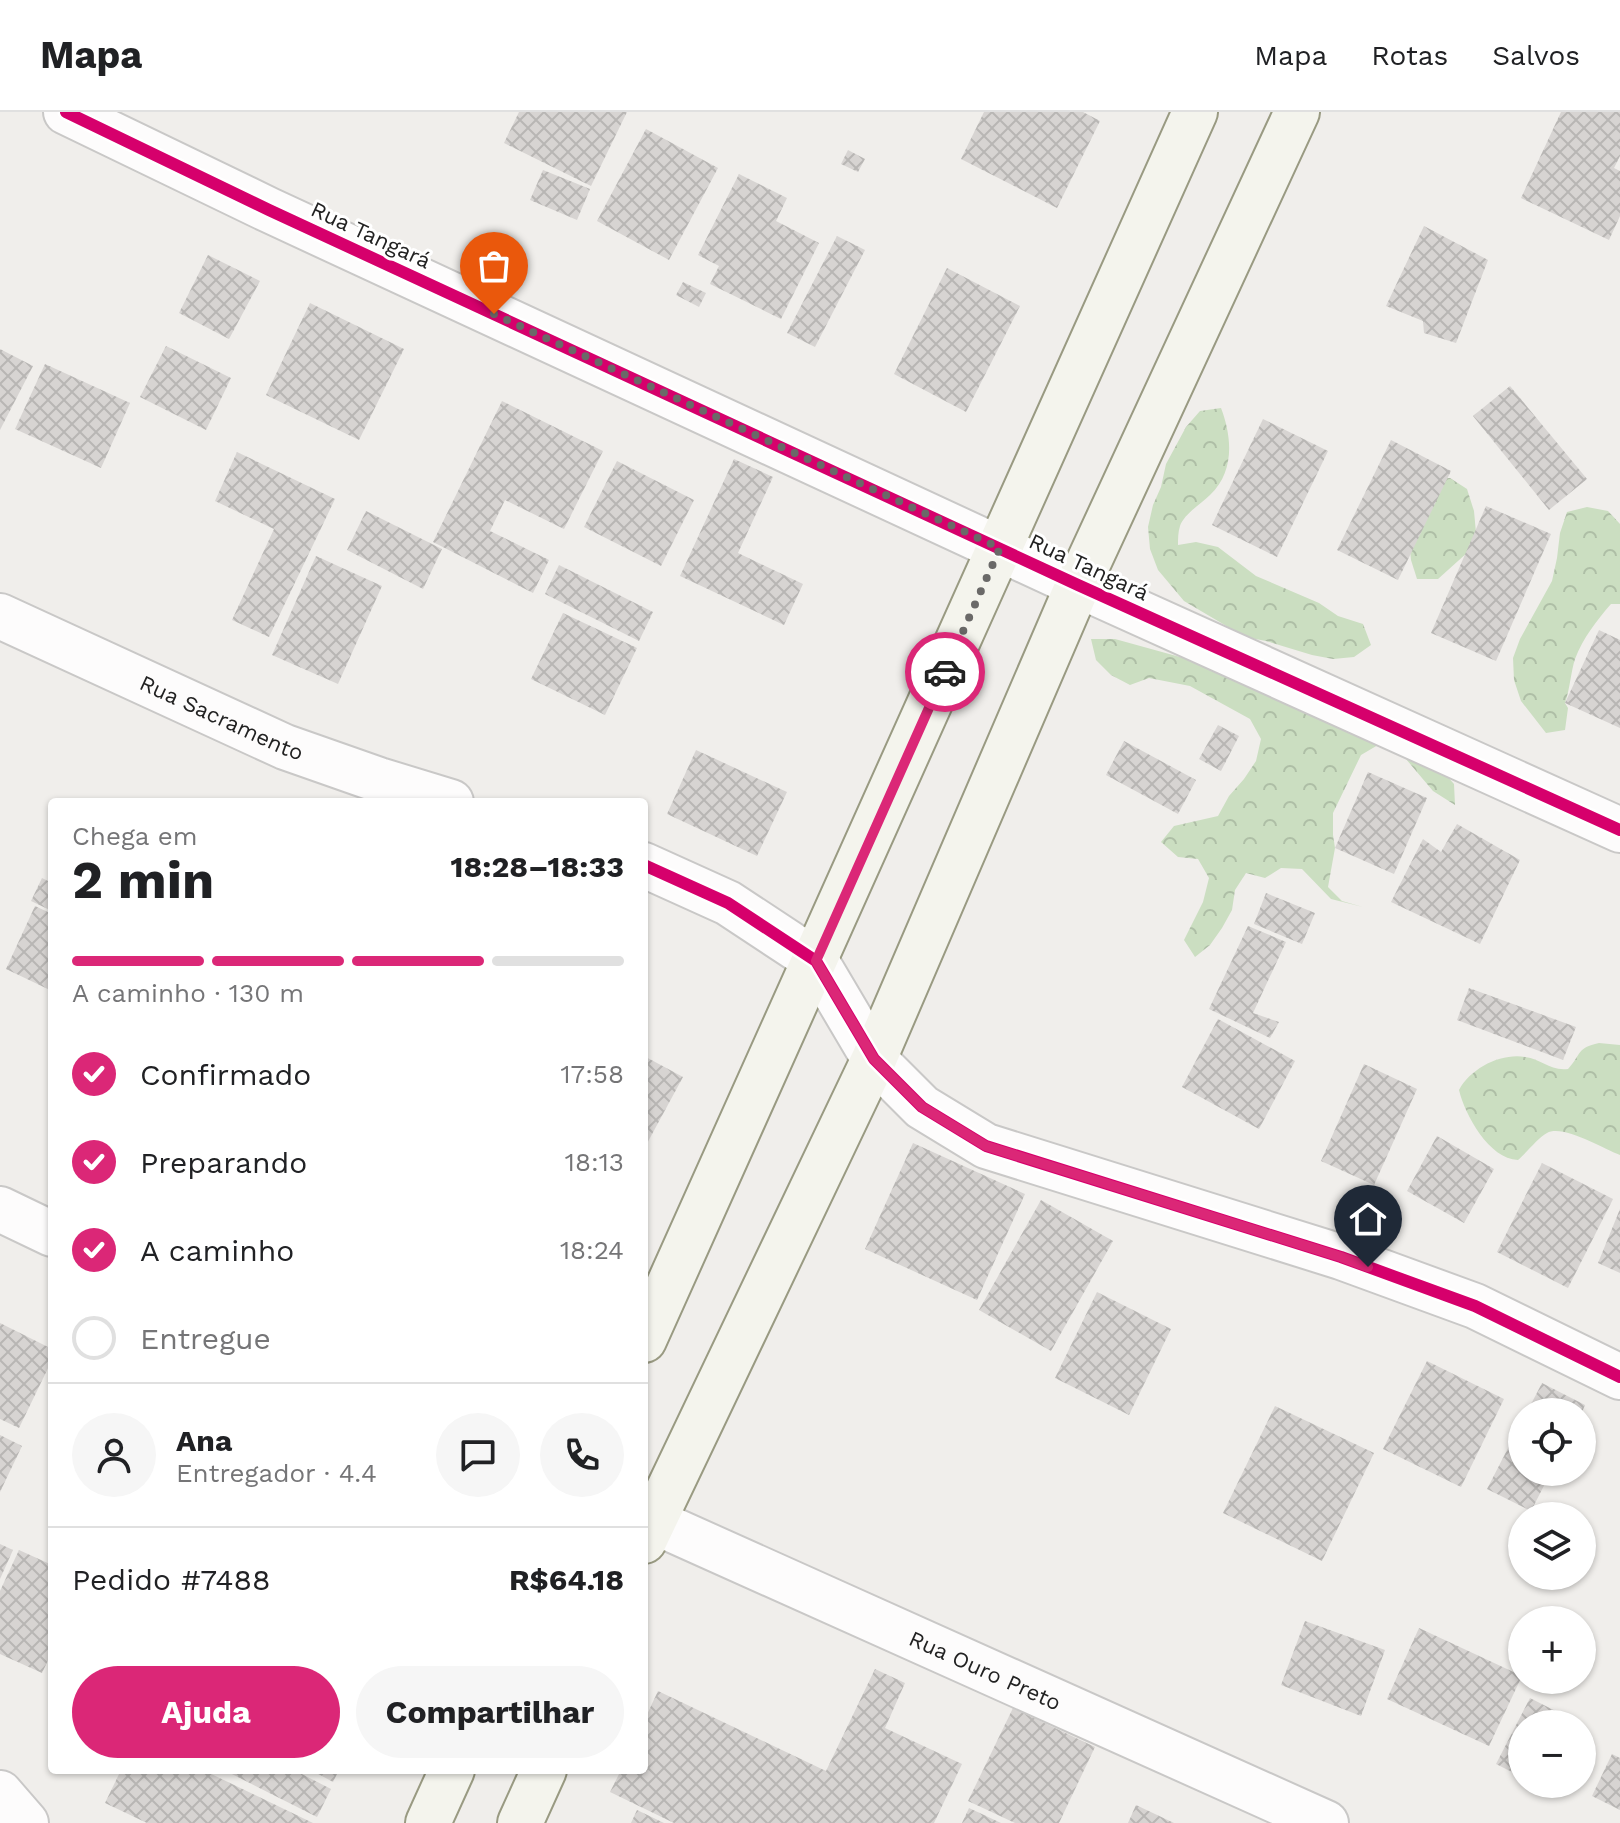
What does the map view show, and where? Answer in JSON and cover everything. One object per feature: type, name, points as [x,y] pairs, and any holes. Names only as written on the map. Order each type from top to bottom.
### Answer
[{"type":"main road","points":[[648,1331],[1195,112]]},
{"type":"main road","points":[[648,1525],[874,1059],[1078,585],[1297,112]]},
{"type":"main road","points":[[428,1823],[450,1774]]},
{"type":"main road","points":[[520,1823],[542,1774]]},
{"type":"street","name":"Rua Tangará","points":[[66,112],[269,210],[1078,585],[1620,830]]},
{"type":"street","name":"Rua Sacramento","points":[[0,616],[285,747],[438,798]]},
{"type":"street","points":[[648,867],[728,903],[816,961],[874,1059],[922,1107],[986,1146],[1341,1257],[1475,1306],[1620,1377]]},
{"type":"street","points":[[0,1209],[48,1232]]},
{"type":"street","name":"Rua Ouro Preto","points":[[648,1527],[1326,1823]]},
{"type":"street","points":[[0,1793],[26,1823]]},
{"type":"green space","points":[[1221,408],[1229,442],[1224,475],[1210,495],[1182,522],[1178,545],[1196,542],[1218,547],[1256,576],[1319,603],[1338,616],[1363,624],[1371,645],[1354,657],[1333,659],[1245,637],[1184,601],[1158,570],[1150,549],[1148,527],[1166,464],[1186,427],[1200,411]]},
{"type":"green space","points":[[1450,478],[1467,489],[1474,511],[1476,533],[1468,552],[1438,579],[1417,579],[1409,540],[1427,479]]},
{"type":"green space","points":[[1587,507],[1608,511],[1620,524],[1620,604],[1611,604],[1578,651],[1565,703],[1568,708],[1565,730],[1546,733],[1521,701],[1514,680],[1513,658],[1552,581],[1567,512]]},
{"type":"green space","points":[[1091,639],[1115,639],[1227,670],[1440,768],[1454,784],[1455,805],[1433,791],[1400,752],[1378,745],[1361,755],[1333,813],[1335,848],[1328,887],[1342,901],[1363,907],[1331,899],[1302,869],[1281,868],[1265,878],[1246,873],[1235,890],[1232,910],[1222,928],[1210,945],[1195,957],[1184,940],[1203,902],[1209,878],[1198,859],[1178,857],[1161,842],[1174,826],[1218,816],[1256,761],[1261,739],[1250,719],[1190,686],[1149,678],[1130,685],[1111,675],[1096,660]]},
{"type":"green space","points":[[1599,1043],[1620,1045],[1620,1155],[1583,1138],[1554,1131],[1544,1135],[1518,1160],[1507,1158],[1488,1144],[1473,1123],[1459,1090],[1471,1075],[1497,1060],[1516,1056],[1568,1069],[1583,1049]]},
{"type":"building","points":[[519,112],[627,112],[591,186],[504,143]]},
{"type":"building","points":[[984,112],[1083,112],[1100,121],[1057,208],[961,159]]},
{"type":"building","points":[[1561,112],[1620,112],[1620,156],[1614,168],[1620,171],[1620,216],[1609,240],[1521,198]]},
{"type":"building","points":[[646,129],[718,168],[669,260],[597,221]]},
{"type":"building","points":[[848,150],[865,159],[858,172],[841,164]]},
{"type":"building","points":[[543,170],[590,189],[577,220],[530,200]]},
{"type":"building","points":[[739,174],[787,198],[776,221],[819,243],[781,319],[710,284],[719,266],[698,255]]},
{"type":"building","points":[[1424,226],[1488,260],[1456,343],[1424,333],[1423,321],[1386,306]]},
{"type":"building","points":[[837,236],[865,250],[815,347],[787,333]]},
{"type":"building","points":[[208,255],[260,281],[229,339],[179,313]]},
{"type":"building","points":[[947,268],[1020,306],[966,412],[894,374]]},
{"type":"building","points":[[683,282],[706,293],[699,307],[676,295]]},
{"type":"building","points":[[310,303],[404,349],[359,440],[266,395]]},
{"type":"building","points":[[166,346],[231,378],[206,430],[140,397]]},
{"type":"building","points":[[0,349],[33,366],[0,430]]},
{"type":"building","points":[[45,364],[130,403],[101,468],[15,429]]},
{"type":"building","points":[[1510,386],[1587,479],[1549,510],[1473,416]]},
{"type":"building","points":[[502,401],[603,451],[564,529],[505,500],[490,531],[549,560],[533,593],[433,542]]},
{"type":"building","points":[[1263,419],[1328,451],[1277,557],[1212,525]]},
{"type":"building","points":[[1391,440],[1451,471],[1398,580],[1337,550]]},
{"type":"building","points":[[237,452],[335,499],[269,637],[232,620],[274,529],[215,501]]},
{"type":"building","points":[[734,459],[773,477],[738,553],[803,584],[784,625],[680,576]]},
{"type":"building","points":[[617,461],[694,500],[661,566],[584,527]]},
{"type":"building","points":[[1486,506],[1551,534],[1496,661],[1431,633]]},
{"type":"building","points":[[366,511],[442,549],[423,589],[347,550]]},
{"type":"building","points":[[316,556],[382,586],[338,684],[272,655]]},
{"type":"building","points":[[559,565],[653,612],[639,641],[545,594]]},
{"type":"building","points":[[563,613],[637,648],[605,715],[531,679]]},
{"type":"building","points":[[1599,630],[1620,640],[1620,728],[1565,703]]},
{"type":"building","points":[[1218,725],[1239,736],[1221,771],[1199,759]]},
{"type":"building","points":[[1124,741],[1196,780],[1178,814],[1106,775]]},
{"type":"building","points":[[696,750],[787,792],[757,856],[667,814]]},
{"type":"building","points":[[1368,772],[1427,798],[1394,874],[1335,848]]},
{"type":"building","points":[[1457,824],[1520,860],[1480,944],[1391,902],[1423,839],[1441,852]]},
{"type":"building","points":[[42,878],[48,881],[48,909],[31,901]]},
{"type":"building","points":[[1266,893],[1315,913],[1302,944],[1254,924]]},
{"type":"building","points":[[35,906],[48,912],[48,989],[6,969]]},
{"type":"building","points":[[1248,926],[1286,942],[1253,1013],[1279,1022],[1270,1038],[1209,1009]]},
{"type":"building","points":[[1469,988],[1576,1027],[1563,1060],[1457,1020]]},
{"type":"building","points":[[1218,1019],[1295,1061],[1259,1129],[1182,1087]]},
{"type":"building","points":[[648,1058],[683,1077],[648,1142]]},
{"type":"building","points":[[1364,1064],[1417,1089],[1374,1185],[1321,1161]]},
{"type":"building","points":[[1437,1136],[1494,1169],[1464,1223],[1407,1191]]},
{"type":"building","points":[[913,1143],[1025,1194],[977,1300],[865,1249]]},
{"type":"building","points":[[1542,1163],[1613,1199],[1568,1288],[1497,1252]]},
{"type":"building","points":[[1041,1200],[1113,1241],[1051,1351],[979,1310]]},
{"type":"building","points":[[1620,1209],[1620,1273],[1598,1263]]},
{"type":"building","points":[[1097,1292],[1171,1329],[1129,1415],[1055,1378]]},
{"type":"building","points":[[0,1323],[48,1347],[48,1368],[19,1428],[0,1419]]},
{"type":"building","points":[[1427,1361],[1504,1399],[1461,1487],[1383,1449]]},
{"type":"building","points":[[1542,1383],[1571,1398],[1534,1398]]},
{"type":"building","points":[[1275,1406],[1374,1453],[1322,1561],[1223,1513]]},
{"type":"building","points":[[0,1435],[22,1446],[0,1492]]},
{"type":"building","points":[[1508,1448],[1508,1486],[1544,1486],[1536,1502],[1513,1502],[1487,1489]]},
{"type":"building","points":[[0,1544],[13,1550],[0,1579]]},
{"type":"building","points":[[19,1550],[48,1563],[48,1660],[42,1673],[0,1654],[0,1591]]},
{"type":"building","points":[[1305,1621],[1385,1650],[1361,1716],[1281,1685]]},
{"type":"building","points":[[1419,1628],[1508,1669],[1508,1694],[1514,1694],[1489,1746],[1387,1699]]},
{"type":"building","points":[[875,1669],[905,1683],[885,1728],[962,1764],[934,1823],[674,1823],[610,1792],[619,1774],[648,1774],[648,1712],[658,1691],[826,1771]]},
{"type":"building","points":[[1530,1698],[1554,1710],[1524,1710]]},
{"type":"building","points":[[1013,1708],[1095,1747],[1059,1823],[1015,1823],[968,1801]]},
{"type":"building","points":[[1508,1741],[1508,1770],[1496,1764]]},
{"type":"building","points":[[1612,1754],[1620,1758],[1620,1810],[1596,1798],[1596,1788]]},
{"type":"building","points":[[119,1774],[211,1774],[313,1823],[147,1823],[105,1803]]},
{"type":"building","points":[[232,1774],[302,1774],[331,1789],[317,1817]]},
{"type":"building","points":[[318,1774],[337,1774],[333,1782]]},
{"type":"building","points":[[1136,1805],[1174,1823],[1128,1823]]},
{"type":"building","points":[[969,1808],[1001,1823],[962,1823]]},
{"type":"building","points":[[637,1810],[664,1823],[631,1823]]},
{"type":"cycle path","points":[[66,112],[269,210],[1078,585],[1620,830]]},
{"type":"cycle path","points":[[648,867],[728,903],[816,961],[874,1059],[922,1107],[986,1146],[1341,1257],[1475,1306],[1620,1377]]},
{"type":"way so far","points":[[494,314],[1000,548],[945,672]]},
{"type":"route","points":[[945,672],[816,961],[874,1059],[922,1107],[986,1146],[1368,1267]]}]
